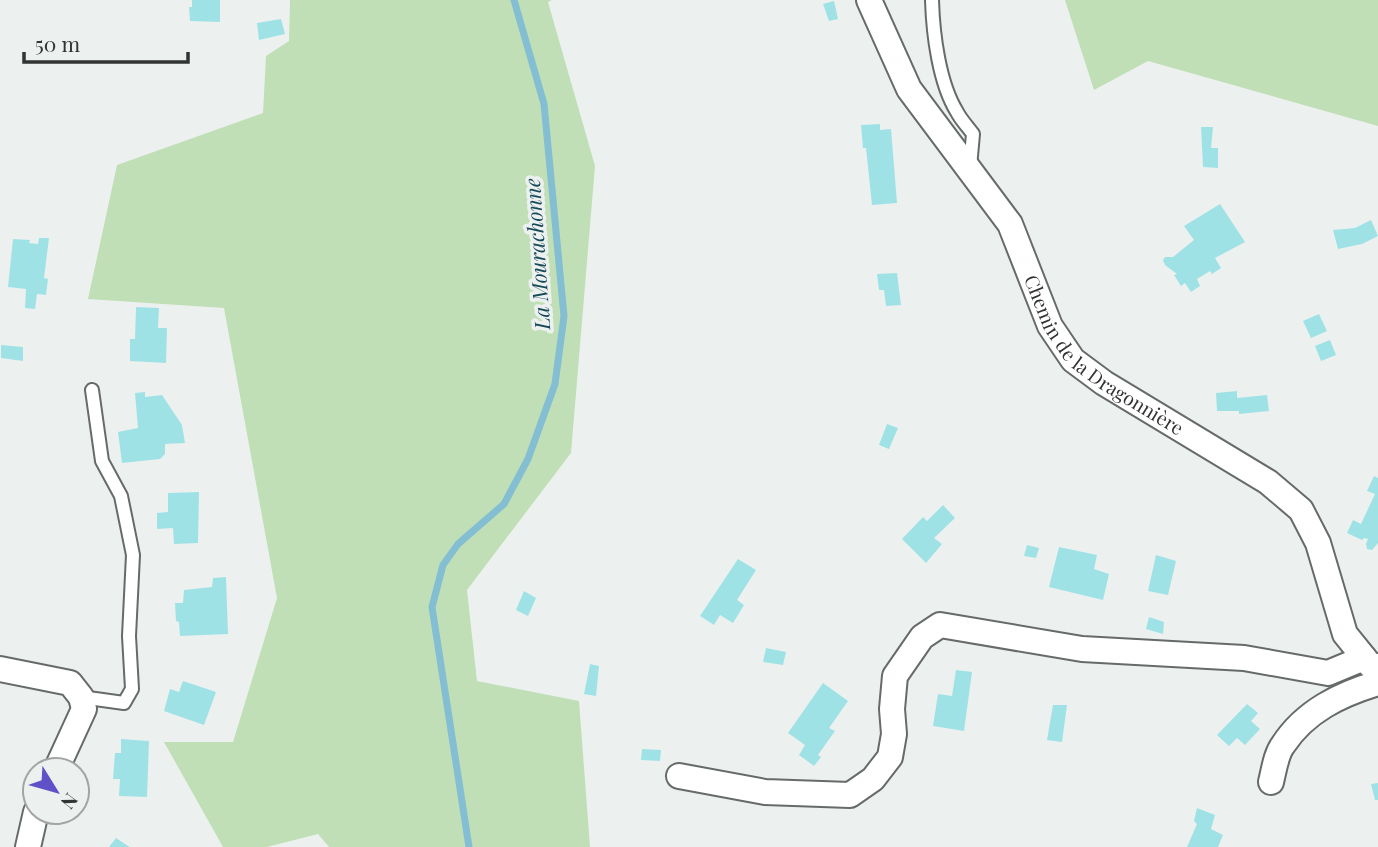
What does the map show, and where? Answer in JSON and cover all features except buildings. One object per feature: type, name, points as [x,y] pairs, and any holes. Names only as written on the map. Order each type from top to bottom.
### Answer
[{"type":"street","name":"Chemin de la Dragonnière","points":[[869,0],[909,89],[1010,224],[1050,326],[1073,360],[1104,383],[1268,482],[1301,510],[1318,543],[1345,634],[1371,662]]},
{"type":"street","points":[[679,776],[765,792],[850,794],[873,779],[890,757],[894,734],[892,709],[895,676],[922,637],[940,625],[1083,649],[1244,658],[1328,673],[1371,662]]},
{"type":"street","points":[[0,669],[70,683],[81,697],[84,709],[62,756]]},
{"type":"street","points":[[1271,782],[1282,746],[1316,710],[1352,691],[1378,682]]},
{"type":"street","points":[[28,847],[33,826]]},
{"type":"lane","points":[[932,0],[932,22],[942,73],[956,111],[973,134],[970,171]]},
{"type":"lane","points":[[81,697],[124,704],[132,689],[130,635],[133,555],[121,496],[102,461],[92,390]]},
{"type":"green space","points":[[290,0],[552,0],[548,2],[595,166],[571,453],[467,590],[477,681],[579,701],[590,847],[329,847],[318,834],[267,847],[223,847],[164,742],[233,742],[277,598],[224,308],[88,299],[117,165],[263,113],[266,56],[289,41]]},
{"type":"green space","points":[[1065,0],[1378,0],[1378,126],[1148,61],[1094,90]]},
{"type":"waterway","name":"La Mourachonne","points":[[469,847],[432,607],[443,565],[458,544],[504,504],[528,459],[555,384],[564,316],[544,104],[514,0]]}]
